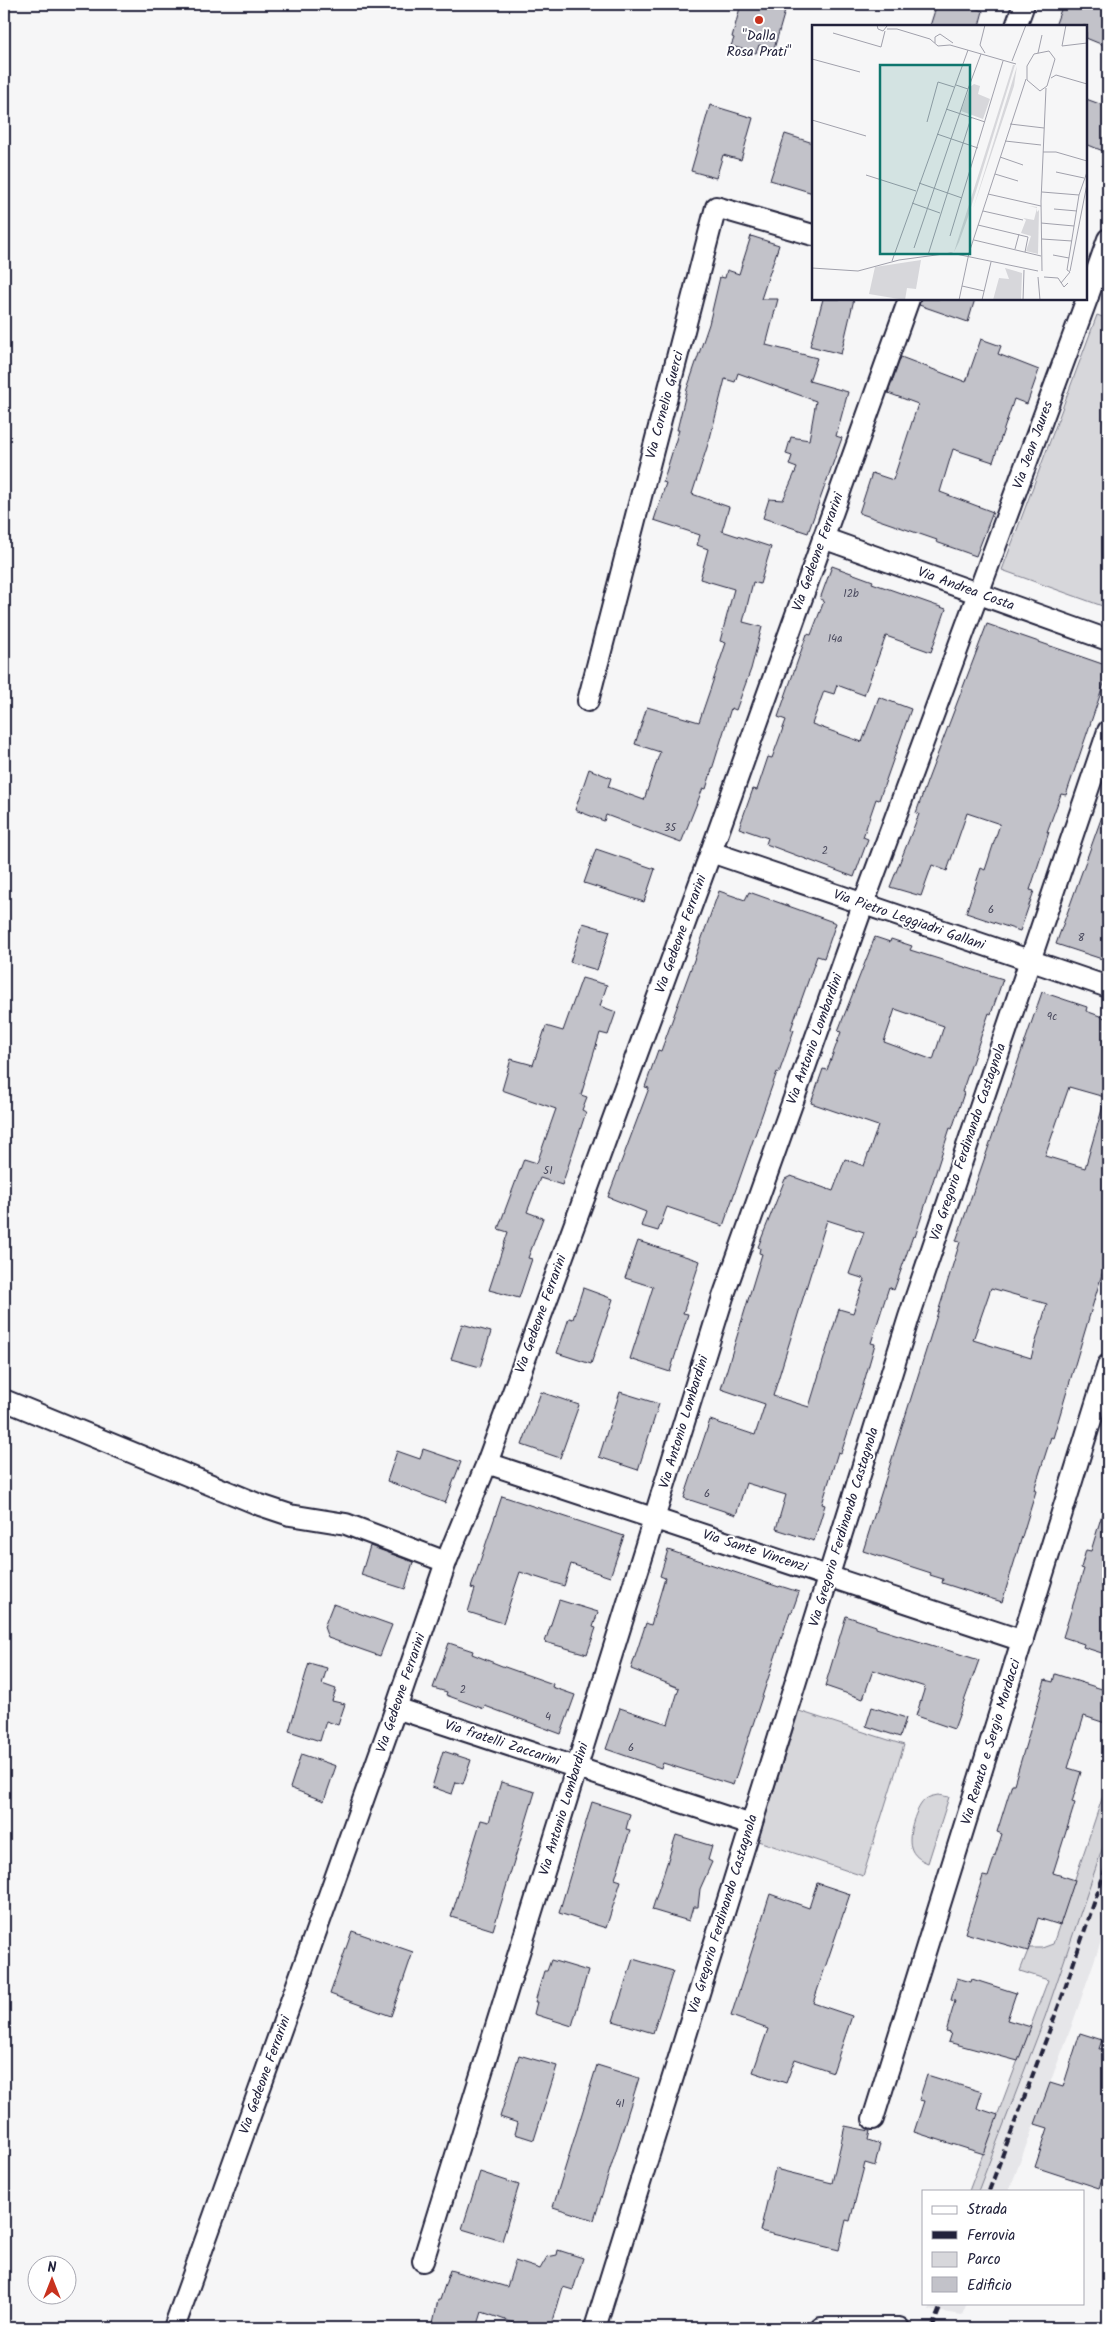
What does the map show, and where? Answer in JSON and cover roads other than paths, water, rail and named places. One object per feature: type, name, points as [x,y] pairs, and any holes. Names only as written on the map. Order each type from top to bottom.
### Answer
[{"type":"street","points":[[1016,25],[1024,4]]},
{"type":"street","name":"Via Cornelio Guerci","points":[[588,701],[716,207],[812,234]]},
{"type":"street","name":"Via Jean Jaures","points":[[1087,295],[1108,239]]},
{"type":"street","name":"Via Gedeone Ferrarini","points":[[174,2328],[396,1708],[446,1562],[487,1463],[711,852],[909,300]]},
{"type":"street","name":"Via Jean Jaures","points":[[978,593],[1085,300]]},
{"type":"street","name":"Via Andrea Costa","points":[[823,538],[1108,640]]},
{"type":"street","name":"Via Antonio Lombardini","points":[[422,2261],[725,1290],[863,905],[978,593]]},
{"type":"street","name":"Via Gregorio Ferdinando Castagnola","points":[[595,2328],[909,1317],[1108,731]]},
{"type":"street","name":"Via Pietro Leggiadri Gallani","points":[[711,852],[1108,987]]},
{"type":"street","name":"Via Renato e Sergio Mordacci","points":[[873,2119],[1108,1365]]},
{"type":"street","points":[[4,1400],[260,1505],[290,1515],[346,1524],[446,1562]]},
{"type":"street","name":"Via Sante Vincenzi","points":[[487,1463],[830,1575],[1023,1641]]},
{"type":"street","name":"Via fratelli Zaccarini","points":[[396,1708],[751,1825]]},
{"type":"street","points":[[821,2328],[899,2328]]},
{"type":"railway","points":[[989,2190],[1062,1997],[1108,1862]]},
{"type":"railway","points":[[932,2328],[942,2304]]},
{"type":"place","name":"\"Dalla Rosa Prati\"","points":[[759,20]]}]
